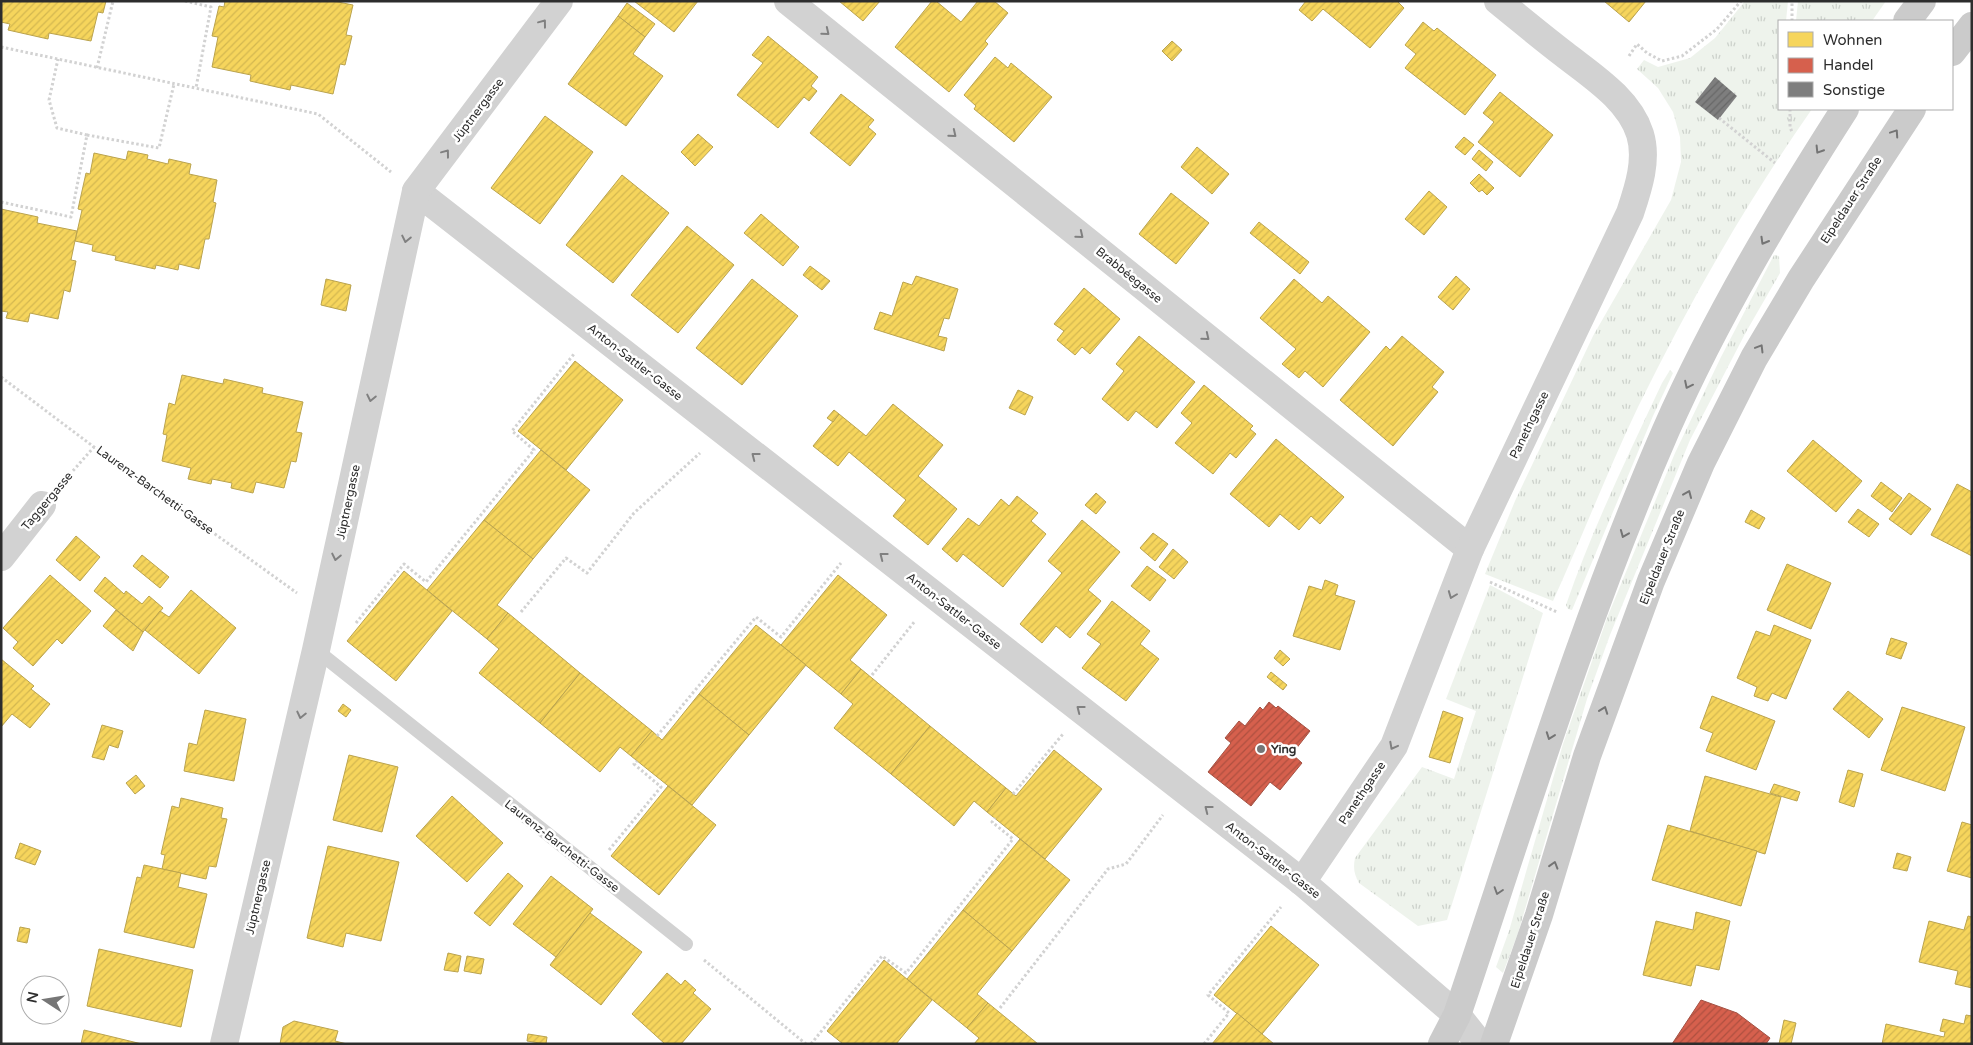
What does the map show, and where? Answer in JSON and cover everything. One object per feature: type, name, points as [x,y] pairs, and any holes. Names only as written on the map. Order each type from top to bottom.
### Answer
[{"type":"main road","points":[[1908,20],[1922,1]]},
{"type":"main road","points":[[1953,51],[1972,26]]},
{"type":"main road","points":[[1442,1044],[1457,1015],[1535,778],[1607,576],[1667,429],[1727,304],[1788,199],[1844,110]]},
{"type":"main road","name":"Eipeldauer Straße","points":[[1494,1044],[1540,915],[1587,756],[1651,581],[1701,463],[1754,358],[1801,279],[1911,110]]},
{"type":"street","name":"Jüptnergasse","points":[[224,1044],[318,638],[407,184],[560,1]]},
{"type":"street","name":"Brabbéegasse","points":[[788,1],[1466,559]]},
{"type":"street","name":"Panethgasse","points":[[1302,882],[1394,746],[1466,559],[1630,213],[1639,185],[1643,157],[1640,135],[1630,114],[1607,89],[1498,1]]},
{"type":"street","name":"Anton-Sattler-Gasse","points":[[407,184],[1302,882],[1457,1015],[1480,1044]]},
{"type":"street","name":"Taggergasse","points":[[1,557],[42,505]]},
{"type":"lane","name":"Laurenz-Barchetti-Gasse","points":[[318,638],[592,870],[686,944]]},
{"type":"path","points":[[97,68],[113,1]]},
{"type":"path","points":[[185,1],[211,7],[196,88]]},
{"type":"path","points":[[1629,56],[1637,44],[1647,53],[1662,61],[1682,56],[1717,29],[1741,1]]},
{"type":"path","points":[[1792,1],[1792,20]]},
{"type":"path","points":[[1,47],[318,114],[407,184]]},
{"type":"path","points":[[58,59],[49,100],[57,128],[87,135],[159,148],[174,84]]},
{"type":"path","points":[[1790,110],[1790,127],[1793,134]]},
{"type":"path","points":[[1719,118],[1781,167]]},
{"type":"path","points":[[1,202],[71,217],[87,135]]},
{"type":"path","points":[[318,638],[348,633],[404,564],[426,582],[534,450],[512,431],[594,330]]},
{"type":"path","name":"Laurenz-Barchetti-Gasse","points":[[1,377],[301,596]]},
{"type":"path","points":[[521,612],[566,558],[586,573],[634,513],[723,431]]},
{"type":"path","name":"Taggergasse","points":[[42,505],[94,446]]},
{"type":"path","points":[[657,736],[756,617],[781,637],[862,539]]},
{"type":"path","points":[[1466,559],[1557,612]]},
{"type":"path","points":[[872,675],[935,596]]},
{"type":"path","points":[[1013,794],[1082,710]]},
{"type":"path","points":[[592,870],[661,787],[634,764],[637,761]]},
{"type":"path","points":[[1000,1008],[1108,869],[1126,864],[1183,789]]},
{"type":"path","points":[[811,1044],[882,956],[906,974],[1013,839],[992,822],[995,818]]},
{"type":"path","points":[[1204,1044],[1229,1013],[1208,996],[1302,882]]},
{"type":"path","points":[[686,944],[806,1044]]},
{"type":"green space","points":[[1745,1],[1788,1],[1786,20],[1778,20],[1778,110],[1811,110],[1741,217],[1677,330],[1627,431],[1553,601],[1485,574],[1515,501],[1593,336],[1671,200],[1681,162],[1680,137],[1673,112],[1658,88],[1637,69],[1644,60],[1658,67],[1690,58],[1715,38]],"holes":[[[1714,78],[1737,96],[1718,119],[1695,102]]]},
{"type":"green space","points":[[1798,1],[1886,1],[1873,20],[1796,20]]},
{"type":"green space","points":[[1774,255],[1779,256],[1780,273],[1746,332],[1690,440],[1610,635],[1587,699],[1518,933],[1503,973],[1496,967],[1509,931],[1563,744],[1607,618],[1675,453],[1721,357]]},
{"type":"green space","points":[[1670,370],[1673,373],[1653,416],[1572,610],[1568,609],[1566,605],[1599,521],[1662,383]]},
{"type":"green space","points":[[1490,585],[1543,613],[1447,920],[1418,926],[1359,883],[1354,871],[1355,858],[1422,767],[1454,779],[1476,711],[1446,699]]},
{"type":"building: Wohnen","points":[[1,1],[106,1],[103,13],[98,12],[91,41],[49,33],[48,39],[8,30],[10,24],[1,22]]},
{"type":"building: Wohnen","points":[[225,1],[333,1],[353,5],[346,35],[352,36],[345,65],[340,64],[333,94],[291,85],[290,90],[250,81],[251,75],[212,67],[218,37],[212,36],[219,6],[224,7]]},
{"type":"building: Wohnen","points":[[634,1],[698,1],[674,32]]},
{"type":"building: Wohnen","points":[[839,1],[880,1],[863,21]]},
{"type":"building: Wohnen","points":[[932,1],[936,1],[961,22],[978,1],[994,1],[1008,13],[985,41],[988,44],[949,92],[895,47]]},
{"type":"building: Wohnen","points":[[1306,1],[1397,1],[1404,8],[1370,48],[1323,9],[1312,21],[1299,10]]},
{"type":"building: Wohnen","points":[[1604,1],[1646,1],[1629,22]]},
{"type":"building: Wohnen","points":[[627,3],[655,24],[645,37],[618,16]]},
{"type":"building: Wohnen","points":[[618,16],[645,37],[633,54],[663,76],[626,126],[568,84]]},
{"type":"building: Wohnen","points":[[1423,22],[1434,31],[1437,28],[1496,75],[1465,115],[1405,68],[1416,54],[1405,45]]},
{"type":"building: Wohnen","points":[[768,36],[818,77],[811,86],[817,91],[809,101],[804,97],[778,128],[737,95],[763,63],[752,55]]},
{"type":"building: Wohnen","points":[[1172,41],[1182,50],[1172,61],[1162,51]]},
{"type":"building: Wohnen","points":[[995,57],[1008,68],[1011,63],[1052,97],[1014,142],[974,109],[976,106],[964,95]]},
{"type":"building: Wohnen","points":[[1500,92],[1553,135],[1520,177],[1478,142],[1494,122],[1483,113]]},
{"type":"building: Wohnen","points":[[841,94],[874,120],[868,127],[876,134],[850,166],[810,133]]},
{"type":"building: Wohnen","points":[[545,116],[593,152],[540,224],[491,188]]},
{"type":"building: Wohnen","points":[[698,134],[713,147],[695,166],[681,152]]},
{"type":"building: Wohnen","points":[[1464,137],[1474,145],[1465,155],[1455,147]]},
{"type":"building: Wohnen","points":[[1197,147],[1229,174],[1212,194],[1181,167]]},
{"type":"building: Wohnen","points":[[1479,150],[1493,162],[1486,171],[1472,159]]},
{"type":"building: Wohnen","points":[[128,151],[148,155],[147,159],[168,164],[169,159],[191,164],[189,174],[217,180],[213,202],[216,203],[209,239],[205,239],[199,269],[179,264],[178,270],[156,265],[155,269],[115,260],[116,256],[92,251],[93,245],[75,241],[82,210],[78,209],[86,173],[90,174],[94,153],[126,160]]},
{"type":"building: Wohnen","points":[[1479,174],[1494,188],[1487,195],[1482,190],[1479,192],[1470,183]]},
{"type":"building: Wohnen","points":[[622,175],[669,213],[613,283],[566,245]]},
{"type":"building: Wohnen","points":[[1429,191],[1447,207],[1424,235],[1405,219]]},
{"type":"building: Wohnen","points":[[1171,193],[1209,223],[1176,264],[1139,234]]},
{"type":"building: Wohnen","points":[[1,209],[38,217],[37,223],[77,231],[71,260],[76,261],[70,292],[64,290],[58,319],[30,313],[28,322],[6,318],[8,312],[1,311]]},
{"type":"building: Wohnen","points":[[761,214],[799,247],[783,266],[744,233]]},
{"type":"building: Wohnen","points":[[1259,222],[1309,262],[1300,274],[1250,233]]},
{"type":"building: Wohnen","points":[[687,226],[734,265],[678,333],[631,295]]},
{"type":"building: Wohnen","points":[[810,266],[830,281],[822,290],[803,275]]},
{"type":"building: Wohnen","points":[[916,276],[958,289],[949,319],[944,318],[938,336],[947,338],[944,351],[874,329],[880,312],[892,316],[903,282],[912,285]]},
{"type":"building: Wohnen","points":[[1456,276],[1470,289],[1453,310],[1438,297]]},
{"type":"building: Wohnen","points":[[326,279],[351,285],[346,311],[321,305]]},
{"type":"building: Wohnen","points":[[752,279],[798,316],[742,385],[696,348]]},
{"type":"building: Wohnen","points":[[1294,279],[1322,303],[1328,296],[1370,332],[1323,387],[1305,371],[1299,378],[1282,364],[1296,349],[1260,318]]},
{"type":"building: Wohnen","points":[[1084,288],[1120,319],[1090,354],[1082,347],[1075,355],[1057,340],[1064,331],[1054,324]]},
{"type":"building: Wohnen","points":[[1139,336],[1195,382],[1157,428],[1136,411],[1128,421],[1102,399],[1124,371],[1116,364]]},
{"type":"building: Wohnen","points":[[1402,336],[1444,372],[1432,387],[1438,392],[1393,446],[1340,400],[1386,346],[1390,350]]},
{"type":"building: Wohnen","points":[[575,361],[623,400],[566,470],[518,431]]},
{"type":"building: Wohnen","points":[[182,375],[223,384],[224,379],[263,388],[262,393],[303,402],[296,432],[302,433],[296,462],[291,461],[284,488],[256,482],[253,493],[231,488],[232,483],[212,479],[211,484],[188,479],[191,468],[162,461],[167,435],[163,434],[169,403],[175,405]]},
{"type":"building: Wohnen","points":[[1204,385],[1253,426],[1250,429],[1256,434],[1236,458],[1230,453],[1213,474],[1175,443],[1192,423],[1181,413]]},
{"type":"building: Wohnen","points":[[1018,390],[1033,397],[1025,415],[1009,408]]},
{"type":"building: Wohnen","points":[[893,404],[943,445],[918,476],[957,509],[928,545],[893,516],[906,500],[849,452],[838,466],[813,446],[839,414],[866,436]]},
{"type":"building: Wohnen","points":[[834,410],[839,414],[833,422],[827,418]]},
{"type":"building: Wohnen","points":[[1276,439],[1344,497],[1320,524],[1311,516],[1299,530],[1280,514],[1269,527],[1230,494]]},
{"type":"building: Wohnen","points":[[1813,440],[1862,481],[1836,512],[1787,471]]},
{"type":"building: Wohnen","points":[[541,450],[590,490],[533,559],[484,520]]},
{"type":"building: Wohnen","points":[[1881,482],[1902,498],[1892,512],[1871,496]]},
{"type":"building: Wohnen","points":[[1957,484],[1972,492],[1972,556],[1931,535]]},
{"type":"building: Wohnen","points":[[1096,493],[1106,502],[1096,514],[1085,505]]},
{"type":"building: Wohnen","points":[[1909,493],[1931,509],[1911,535],[1889,519]]},
{"type":"building: Wohnen","points":[[1017,496],[1038,513],[1031,521],[1046,534],[1003,587],[963,554],[957,562],[942,549],[968,518],[979,526],[1001,499],[1009,506]]},
{"type":"building: Wohnen","points":[[1858,509],[1879,524],[1869,537],[1848,522]]},
{"type":"building: Wohnen","points":[[1751,510],[1765,518],[1759,529],[1745,522]]},
{"type":"building: Wohnen","points":[[484,520],[533,559],[497,605],[508,613],[487,639],[427,590]]},
{"type":"building: Wohnen","points":[[1082,520],[1120,552],[1088,590],[1101,601],[1070,638],[1056,626],[1042,643],[1020,624],[1062,573],[1048,561]]},
{"type":"building: Wohnen","points":[[1153,533],[1168,544],[1155,561],[1140,548]]},
{"type":"building: Wohnen","points":[[76,536],[100,557],[80,581],[56,560]]},
{"type":"building: Wohnen","points":[[1173,549],[1188,562],[1174,579],[1159,567]]},
{"type":"building: Wohnen","points":[[142,555],[169,577],[160,588],[133,566]]},
{"type":"building: Wohnen","points":[[1787,564],[1831,583],[1811,629],[1767,610]]},
{"type":"building: Wohnen","points":[[1147,566],[1166,580],[1150,601],[1131,586]]},
{"type":"building: Wohnen","points":[[404,571],[452,611],[396,681],[347,641]]},
{"type":"building: Wohnen","points":[[50,575],[91,611],[62,644],[57,639],[33,666],[13,648],[18,642],[3,628]]},
{"type":"building: Wohnen","points":[[838,575],[887,615],[850,660],[861,669],[841,694],[781,645]]},
{"type":"building: Wohnen","points":[[105,577],[124,594],[126,591],[142,604],[149,596],[163,608],[143,632],[94,591]]},
{"type":"building: Wohnen","points":[[1325,580],[1338,585],[1335,595],[1355,601],[1340,650],[1293,636],[1309,586],[1322,590]]},
{"type":"building: Wohnen","points":[[191,590],[236,628],[199,674],[145,630],[160,611],[169,617]]},
{"type":"building: Wohnen","points":[[1112,601],[1150,631],[1140,644],[1159,659],[1126,701],[1082,668],[1101,644],[1087,634]]},
{"type":"building: Wohnen","points":[[116,610],[143,632],[133,651],[103,626]]},
{"type":"building: Wohnen","points":[[508,613],[580,673],[540,723],[479,673],[499,649],[487,639]]},
{"type":"building: Wohnen","points":[[756,625],[806,665],[749,735],[699,694]]},
{"type":"building: Wohnen","points":[[1774,625],[1811,640],[1786,699],[1772,693],[1768,701],[1754,696],[1757,687],[1737,678],[1756,631],[1770,636]]},
{"type":"building: Wohnen","points":[[1891,638],[1907,643],[1901,659],[1886,654]]},
{"type":"building: Wohnen","points":[[1280,650],[1290,659],[1283,666],[1274,658]]},
{"type":"building: Wohnen","points":[[1,659],[34,686],[31,689],[50,704],[30,728],[12,714],[1,727]]},
{"type":"building: Wohnen","points":[[861,669],[930,726],[891,774],[834,728],[853,704],[841,694]]},
{"type":"building: Wohnen","points":[[1271,672],[1287,685],[1283,690],[1267,677]]},
{"type":"building: Wohnen","points":[[580,673],[652,731],[631,756],[620,747],[600,772],[540,723]]},
{"type":"building: Wohnen","points":[[1848,691],[1883,719],[1869,738],[1833,709]]},
{"type":"building: Wohnen","points":[[699,694],[749,735],[692,805],[631,756],[652,731],[662,740]]},
{"type":"building: Wohnen","points":[[1712,696],[1775,721],[1756,770],[1706,751],[1713,733],[1700,728]]},
{"type":"building: Wohnen","points":[[343,704],[351,710],[346,717],[338,711]]},
{"type":"building: Wohnen","points":[[1902,707],[1965,727],[1945,791],[1881,770]]},
{"type":"building: Wohnen","points":[[205,710],[246,719],[234,781],[184,771],[189,743],[197,745]]},
{"type":"building: Wohnen","points":[[1443,711],[1463,718],[1450,763],[1429,757]]},
{"type":"building: Wohnen","points":[[102,725],[123,731],[118,748],[109,745],[104,760],[92,757]]},
{"type":"building: Wohnen","points":[[930,726],[1006,788],[987,812],[974,801],[954,826],[891,774]]},
{"type":"building: Wohnen","points":[[1054,750],[1102,789],[1045,859],[987,812],[1006,788],[1016,796]]},
{"type":"building: Wohnen","points":[[349,755],[398,767],[382,832],[333,820]]},
{"type":"building: Wohnen","points":[[1848,770],[1863,774],[1854,807],[1839,802]]},
{"type":"building: Wohnen","points":[[136,775],[145,786],[135,794],[126,783]]},
{"type":"building: Wohnen","points":[[1705,776],[1781,797],[1765,854],[1690,831]]},
{"type":"building: Wohnen","points":[[1774,784],[1800,792],[1797,801],[1770,793]]},
{"type":"building: Wohnen","points":[[668,786],[716,825],[659,895],[611,856]]},
{"type":"building: Wohnen","points":[[452,796],[503,843],[467,882],[416,836]]},
{"type":"building: Wohnen","points":[[181,798],[223,808],[221,818],[227,819],[216,867],[209,866],[206,879],[162,869],[165,855],[161,854],[172,806],[179,808]]},
{"type":"building: Wohnen","points":[[1962,822],[1972,825],[1972,878],[1947,871]]},
{"type":"building: Wohnen","points":[[1668,825],[1757,851],[1741,906],[1652,880]]},
{"type":"building: Wohnen","points":[[1020,839],[1070,880],[1012,951],[963,910]]},
{"type":"building: Wohnen","points":[[20,843],[41,851],[35,865],[15,858]]},
{"type":"building: Wohnen","points":[[328,846],[399,862],[381,941],[346,933],[343,947],[307,938]]},
{"type":"building: Wohnen","points":[[1897,853],[1911,857],[1907,871],[1893,868]]},
{"type":"building: Wohnen","points":[[144,865],[181,873],[178,887],[207,894],[194,948],[124,932],[137,877],[141,878]]},
{"type":"building: Wohnen","points":[[508,873],[523,886],[490,926],[474,913]]},
{"type":"building: Wohnen","points":[[551,876],[593,909],[556,957],[513,924]]},
{"type":"building: Wohnen","points":[[963,910],[1012,951],[977,994],[988,1003],[967,1028],[907,979]]},
{"type":"building: Wohnen","points":[[1696,912],[1730,921],[1719,970],[1696,965],[1691,986],[1643,975],[1656,921],[1693,930]]},
{"type":"building: Wohnen","points":[[590,913],[642,952],[601,1005],[550,965]]},
{"type":"building: Wohnen","points":[[1968,916],[1972,917],[1972,988],[1955,984],[1958,971],[1919,962],[1929,921],[1964,930]]},
{"type":"building: Wohnen","points":[[1271,926],[1319,965],[1262,1034],[1214,995]]},
{"type":"building: Wohnen","points":[[20,927],[30,929],[27,943],[17,941]]},
{"type":"building: Wohnen","points":[[99,949],[193,970],[181,1027],[87,1006]]},
{"type":"building: Wohnen","points":[[448,953],[461,956],[458,972],[444,970]]},
{"type":"building: Wohnen","points":[[467,956],[484,959],[481,974],[464,971]]},
{"type":"building: Wohnen","points":[[884,960],[932,1000],[896,1044],[843,1044],[827,1031]]},
{"type":"building: Wohnen","points":[[667,973],[681,985],[685,980],[696,990],[693,993],[711,1009],[681,1044],[665,1044],[632,1014]]},
{"type":"building: Wohnen","points":[[988,1003],[1038,1044],[974,1044],[979,1038],[967,1028]]},
{"type":"building: Wohnen","points":[[1237,1013],[1262,1034],[1274,1044],[1212,1044]]},
{"type":"building: Wohnen","points":[[1966,1015],[1972,1016],[1972,1044],[1882,1044],[1886,1024],[1944,1037],[1945,1032],[1940,1031],[1943,1019],[1964,1024]]},
{"type":"building: Wohnen","points":[[1784,1020],[1796,1023],[1791,1044],[1779,1044]]},
{"type":"building: Wohnen","points":[[294,1021],[338,1031],[335,1041],[347,1044],[280,1044],[283,1027]]},
{"type":"building: Wohnen","points":[[84,1030],[142,1044],[81,1044]]},
{"type":"building: Wohnen","points":[[528,1034],[547,1037],[546,1044],[527,1041]]},
{"type":"building: Handel","name":"Ying","points":[[1269,702],[1276,708],[1278,706],[1310,731],[1292,754],[1302,763],[1280,790],[1270,782],[1251,806],[1208,772],[1231,743],[1225,738],[1239,721],[1245,726],[1260,707],[1263,710]]},
{"type":"building: Handel","points":[[1701,1000],[1737,1013],[1770,1038],[1766,1044],[1672,1044]]},
{"type":"building: Sonstige","points":[[1715,77],[1737,96],[1718,120],[1695,102]]},
{"type":"place","name":"Ying","points":[[1261,749]]}]
